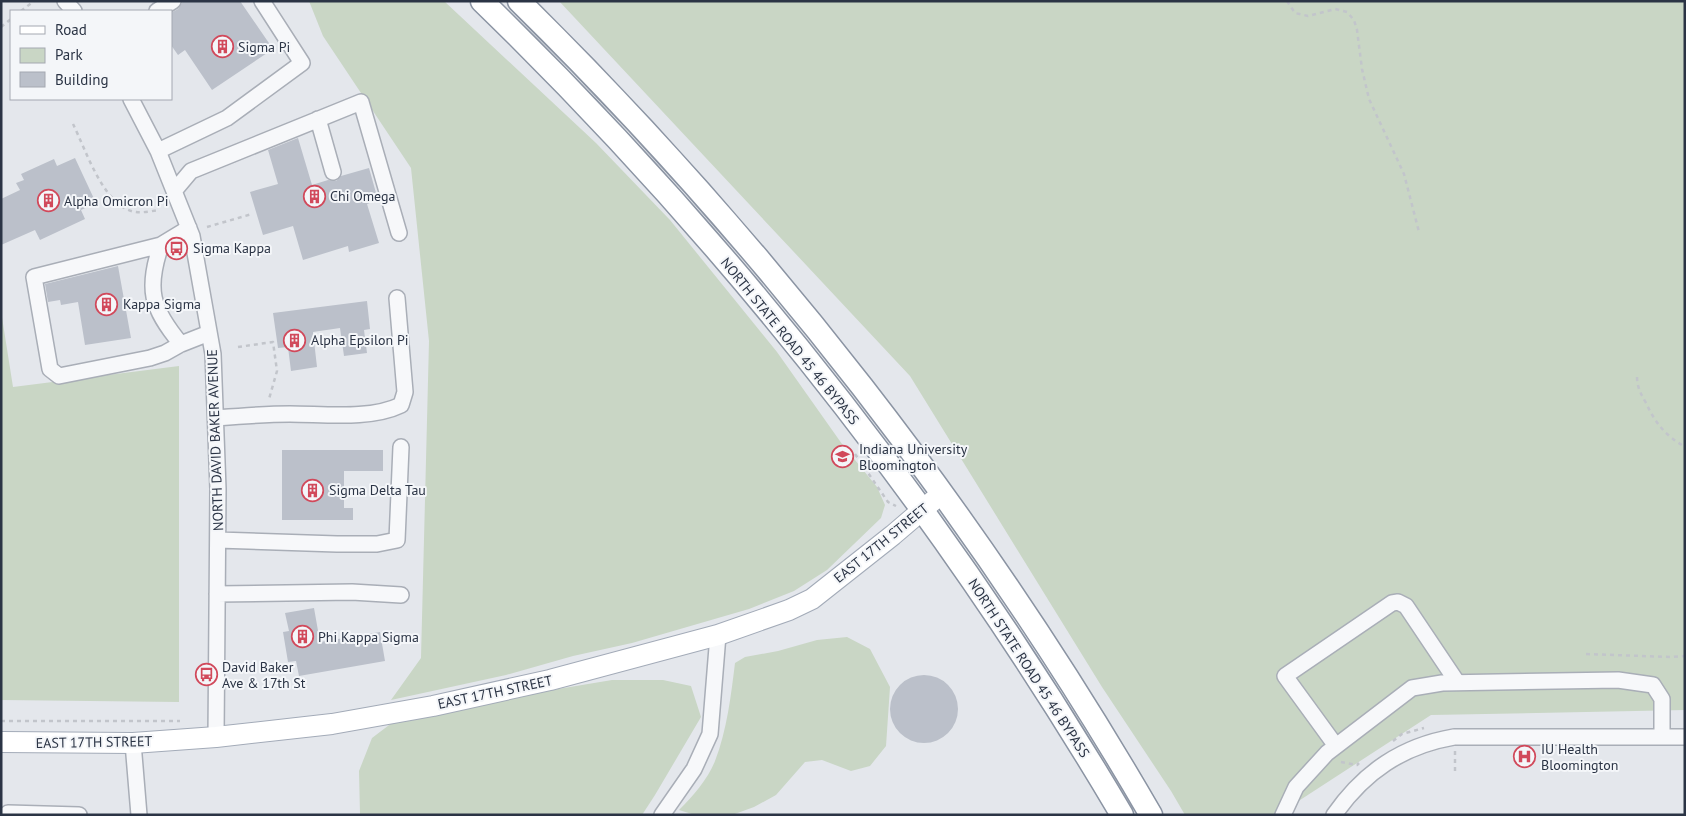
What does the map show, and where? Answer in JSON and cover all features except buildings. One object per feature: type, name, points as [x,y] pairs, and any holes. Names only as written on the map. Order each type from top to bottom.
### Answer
[{"type":"highway","name":"NORTH STATE ROAD 45 46 BYPASS","points":[[482,1],[592,112],[718,252],[835,395],[917,514],[1023,656],[1122,815]]},
{"type":"highway","name":"NORTH STATE ROAD 45 46 BYPASS","points":[[518,1],[621,106],[740,238],[840,360],[994,568],[1076,689],[1151,815]]},
{"type":"main road","name":"EAST 17TH STREET","points":[[1,742],[133,743],[216,737],[332,724],[433,706],[550,680],[718,635],[789,610],[812,599],[941,494]]},
{"type":"street","points":[[159,10],[173,1]]},
{"type":"street","points":[[158,151],[227,118],[302,63],[262,1]]},
{"type":"street","name":"NORTH DAVID BAKER AVENUE","points":[[132,100],[158,151],[192,236],[214,354],[218,540],[216,737]]},
{"type":"street","points":[[175,190],[191,171],[361,102],[399,233]]},
{"type":"street","points":[[318,120],[333,172]]},
{"type":"street","points":[[189,228],[161,245],[34,277],[50,369],[59,376],[150,358],[209,333]]},
{"type":"street","points":[[161,245],[154,266],[155,305],[161,318],[181,344]]},
{"type":"street","points":[[216,418],[267,415],[350,415],[389,410],[401,405],[405,392],[398,298]]},
{"type":"street","points":[[218,540],[337,544],[377,544],[397,540],[401,447]]},
{"type":"street","points":[[217,594],[352,592],[401,595]]},
{"type":"street","points":[[1336,746],[1285,676],[1392,603],[1398,602],[1406,606],[1457,682]]},
{"type":"street","points":[[662,815],[694,769],[710,734],[718,635]]},
{"type":"street","points":[[1282,815],[1296,787],[1327,753],[1412,688],[1457,682],[1618,680],[1653,685],[1662,699],[1662,737]]},
{"type":"street","points":[[1334,815],[1351,791],[1373,771],[1406,752],[1438,740],[1454,737],[1685,737]]},
{"type":"street","points":[[133,743],[139,815]]},
{"type":"street","points":[[6,815],[8,813],[79,815]]},
{"type":"path","points":[[22,10],[34,1]]},
{"type":"path","points":[[1287,1],[1295,13],[1308,16],[1335,10],[1347,12],[1354,20],[1369,99],[1404,174],[1419,232]]},
{"type":"path","points":[[73,124],[102,184],[117,203],[137,212],[159,210]]},
{"type":"path","points":[[207,227],[252,214]]},
{"type":"path","points":[[238,347],[273,342],[277,371],[267,408],[267,415]]},
{"type":"path","points":[[1636,377],[1636,385],[1655,422],[1671,438],[1685,448]]},
{"type":"path","points":[[854,452],[888,502],[917,514]]},
{"type":"path","points":[[1586,654],[1685,656]]},
{"type":"path","points":[[1,721],[122,720],[184,722]]},
{"type":"green space","points":[[309,1],[444,1],[596,143],[670,220],[777,352],[842,444],[877,487],[885,505],[881,518],[827,570],[794,591],[749,609],[632,643],[573,656],[506,675],[391,700],[421,658],[429,341],[411,168],[323,36]]},
{"type":"green space","points":[[559,1],[1685,1],[1685,710],[1431,715],[1277,815],[1185,815],[1102,687],[910,376]]},
{"type":"green space","points":[[1,311],[13,387],[179,366],[179,702],[1,700]]},
{"type":"green space","points":[[847,637],[870,649],[890,687],[886,746],[870,766],[851,771],[822,760],[805,762],[776,795],[754,807],[732,815],[695,815],[679,810],[700,787],[715,761],[726,725],[735,663],[745,657],[778,651],[817,640]]},
{"type":"green space","points":[[612,680],[663,680],[691,686],[701,717],[642,815],[360,814],[359,771],[372,738],[397,719]]},
{"type":"place","name":"Sigma Pi","points":[[222,47]]},
{"type":"place","name":"Chi Omega","points":[[314,196]]},
{"type":"place","name":"Alpha Omicron Pi","points":[[48,201]]},
{"type":"place","name":"Sigma Kappa","points":[[177,248]]},
{"type":"place","name":"Kappa Sigma","points":[[107,304]]},
{"type":"place","name":"Alpha Epsilon Pi","points":[[295,340]]},
{"type":"place","name":"Indiana University Bloomington","points":[[843,457]]},
{"type":"place","name":"Sigma Delta Tau","points":[[313,490]]},
{"type":"place","name":"Phi Kappa Sigma","points":[[302,637]]},
{"type":"place","name":"David Baker Ave & 17th St","points":[[206,675]]},
{"type":"place","name":"IU Health Bloomington","points":[[1525,757]]}]
